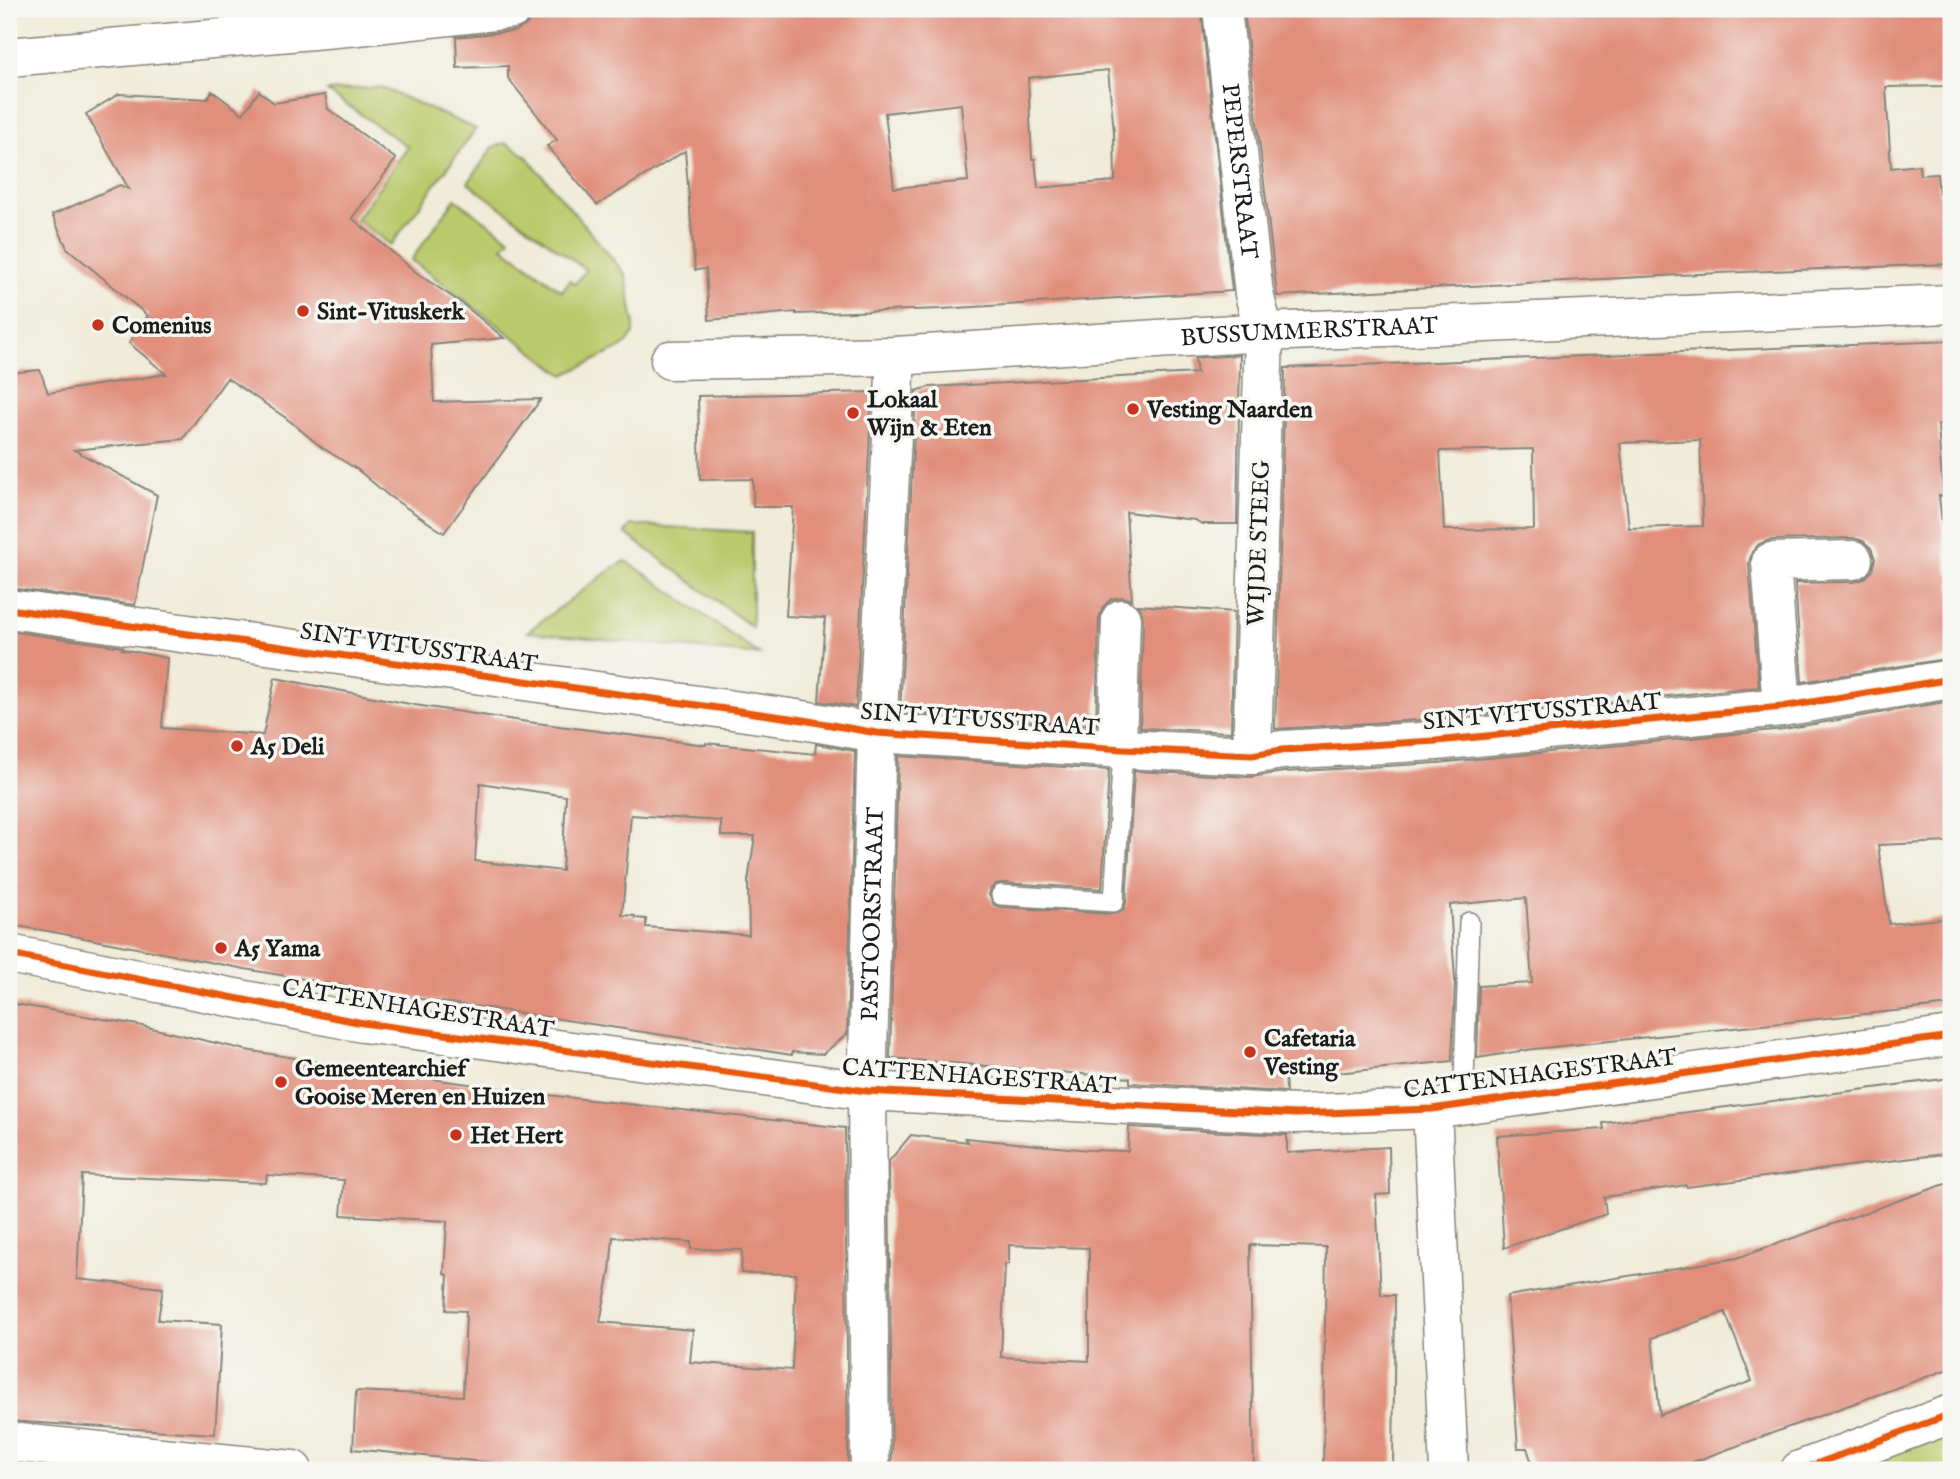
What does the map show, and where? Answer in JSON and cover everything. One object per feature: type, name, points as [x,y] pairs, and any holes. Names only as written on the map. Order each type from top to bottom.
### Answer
[{"type":"street","points":[[9,57],[358,26],[512,9]]},
{"type":"street","name":"PEPERSTRAAT","points":[[1222,9],[1254,294],[1264,332]]},
{"type":"street","name":"BUSSUMMERSTRAAT","points":[[670,360],[896,356],[1264,332],[1951,304]]},
{"type":"street","name":"WIJDE STEEG","points":[[1252,755],[1264,332]]},
{"type":"street","name":"PASTOORSTRAAT","points":[[870,1470],[867,1091],[877,733],[896,356]]},
{"type":"street","points":[[1782,707],[1771,562],[1853,560]]},
{"type":"street","name":"SINT VITUSSTRAAT","points":[[9,609],[797,719],[877,733],[1252,755],[1282,750],[1436,741],[1782,707],[1951,679]]},
{"type":"street","name":"SINT VITUSSTRAAT","points":[[1120,749],[1121,619]]},
{"type":"street","name":"CATTENHAGESTRAAT","points":[[9,954],[363,1023],[867,1091],[1296,1114],[1432,1110],[1951,1036]]},
{"type":"street","points":[[1432,1110],[1449,1470]]},
{"type":"street","points":[[1800,1470],[1951,1414]]},
{"type":"street","points":[[9,1442],[293,1470]]},
{"type":"lane","points":[[1000,895],[1114,902],[1120,749]]},
{"type":"lane","points":[[1432,1110],[1464,1081],[1469,922]]},
{"type":"green space","points":[[380,87],[476,129],[391,245],[356,219],[408,147],[327,91]]},
{"type":"green space","points":[[505,143],[528,158],[626,275],[634,333],[619,349],[564,375],[411,260],[455,199],[510,239],[503,247],[562,291],[570,280],[575,284],[586,270],[468,183],[493,147]]},
{"type":"green space","points":[[631,525],[752,532],[752,627],[625,533]]},
{"type":"green space","points":[[626,561],[760,655],[527,632],[614,567]]},
{"type":"green space","points":[[1951,1429],[1951,1470],[1852,1470]]},
{"type":"building","points":[[533,9],[1201,9],[1232,291],[941,309],[796,312],[709,320],[706,269],[695,270],[685,151],[597,205],[547,146],[557,140],[508,78],[508,66],[457,68],[456,37],[515,31],[525,26],[532,18]],"holes":[[[1108,70],[1115,181],[1038,188],[1035,159],[1032,159],[1028,78]],[[961,104],[968,181],[894,188],[885,113]]]},
{"type":"building","points":[[1244,9],[1947,9],[1950,86],[1886,87],[1891,168],[1919,165],[1920,175],[1937,174],[1939,194],[1951,193],[1951,264],[1277,296]]},
{"type":"building","name":"Sint-Vituskerk","points":[[212,91],[243,114],[259,91],[274,103],[325,95],[328,109],[396,159],[352,218],[418,274],[463,304],[504,338],[431,345],[434,402],[541,399],[444,533],[227,378],[183,439],[74,450],[157,495],[135,605],[9,588],[9,373],[40,370],[48,393],[166,374],[129,343],[148,316],[67,248],[52,215],[120,185],[129,189],[86,114],[119,94],[207,99]]},
{"type":"building","points":[[1951,341],[1951,425],[1938,425],[1943,496],[1939,496],[1948,575],[1951,574],[1951,658],[1802,682],[1795,583],[1854,582],[1864,579],[1872,571],[1875,559],[1871,548],[1863,541],[1853,538],[1770,540],[1759,544],[1752,552],[1749,563],[1759,687],[1434,719],[1275,729],[1285,368]],"holes":[[[1700,440],[1703,526],[1629,528],[1620,443]],[[1533,449],[1534,529],[1444,530],[1440,451]]]},
{"type":"building","points":[[1240,355],[1237,524],[1202,524],[1195,520],[1126,512],[1132,600],[1122,597],[1111,599],[1103,607],[1099,618],[1096,725],[900,713],[916,391],[929,387],[1197,373],[1195,358]]},
{"type":"building","points":[[872,392],[856,707],[819,701],[825,618],[786,616],[793,507],[753,507],[753,479],[700,480],[698,396]]},
{"type":"building","points":[[1137,605],[1234,612],[1231,732],[1140,728],[1143,620],[1141,609]]},
{"type":"building","points":[[9,631],[123,647],[122,649],[167,658],[162,728],[263,735],[275,678],[415,705],[706,745],[815,754],[816,744],[855,751],[847,1034],[823,1054],[792,1052],[792,1055],[421,999],[9,925]],"holes":[[[480,783],[566,796],[562,871],[475,861]],[[631,815],[721,821],[721,836],[755,836],[748,881],[749,935],[646,927],[646,919],[622,915]]]},
{"type":"building","points":[[1951,701],[1951,842],[1878,845],[1889,924],[1951,918],[1951,1005],[1534,1049],[1477,1058],[1479,986],[1532,983],[1526,898],[1450,905],[1455,981],[1452,1061],[1346,1072],[1285,1073],[1286,1092],[1130,1083],[1130,1078],[890,1058],[898,756],[1109,770],[1102,889],[1002,883],[991,888],[989,895],[994,905],[1000,907],[1113,914],[1124,909],[1126,903],[1134,771],[1251,777],[1284,772],[1437,763],[1784,729]]},
{"type":"building","points":[[9,1003],[138,1025],[246,1050],[380,1072],[564,1097],[845,1128],[848,1470],[565,1470],[353,1449],[356,1391],[463,1396],[466,1311],[446,1310],[448,1275],[444,1274],[447,1221],[341,1215],[344,1180],[267,1175],[266,1183],[82,1175],[77,1279],[163,1288],[158,1320],[222,1324],[215,1434],[9,1421]],"holes":[[[613,1237],[691,1242],[691,1249],[742,1250],[741,1273],[796,1274],[792,1370],[690,1362],[693,1330],[600,1322],[610,1271]]]},
{"type":"building","points":[[1951,1078],[1951,1153],[1604,1197],[1606,1214],[1504,1248],[1497,1136],[1604,1129],[1603,1123]]},
{"type":"building","points":[[1129,1127],[1287,1135],[1287,1153],[1389,1147],[1390,1194],[1376,1195],[1381,1295],[1395,1295],[1393,1470],[1323,1470],[1326,1247],[1250,1245],[1254,1470],[892,1470],[889,1161],[911,1135],[968,1142],[965,1138],[1089,1150],[1128,1151]],"holes":[[[1009,1245],[1089,1248],[1089,1361],[1001,1357],[1005,1264],[1009,1264]]]},
{"type":"building","points":[[1951,1182],[1951,1368],[1671,1470],[1534,1470],[1527,1448],[1518,1448],[1507,1296],[1737,1258]],"holes":[[[1725,1312],[1752,1381],[1660,1415],[1652,1338]]]},
{"type":"cycle path","points":[[9,609],[797,719],[877,733],[1252,755],[1282,750],[1436,741],[1782,707],[1951,679]]},
{"type":"cycle path","points":[[9,954],[363,1023],[867,1091],[1296,1114],[1432,1109],[1951,1036]]},
{"type":"cycle path","points":[[1800,1470],[1951,1414]]},
{"type":"place","name":"Sint-Vituskerk","points":[[303,311]]},
{"type":"place","name":"Comenius","points":[[98,325]]},
{"type":"place","name":"Vesting Naarden","points":[[1133,409]]},
{"type":"place","name":"Lokaal Wijn & Eten","points":[[853,413]]},
{"type":"place","name":"A5 Deli","points":[[237,746]]},
{"type":"place","name":"A5 Yama","points":[[221,948]]},
{"type":"place","name":"Cafetaria Vesting","points":[[1250,1052]]},
{"type":"place","name":"Gemeentearchief Gooise Meren en Huizen","points":[[281,1082]]},
{"type":"place","name":"Het Hert","points":[[456,1135]]}]
